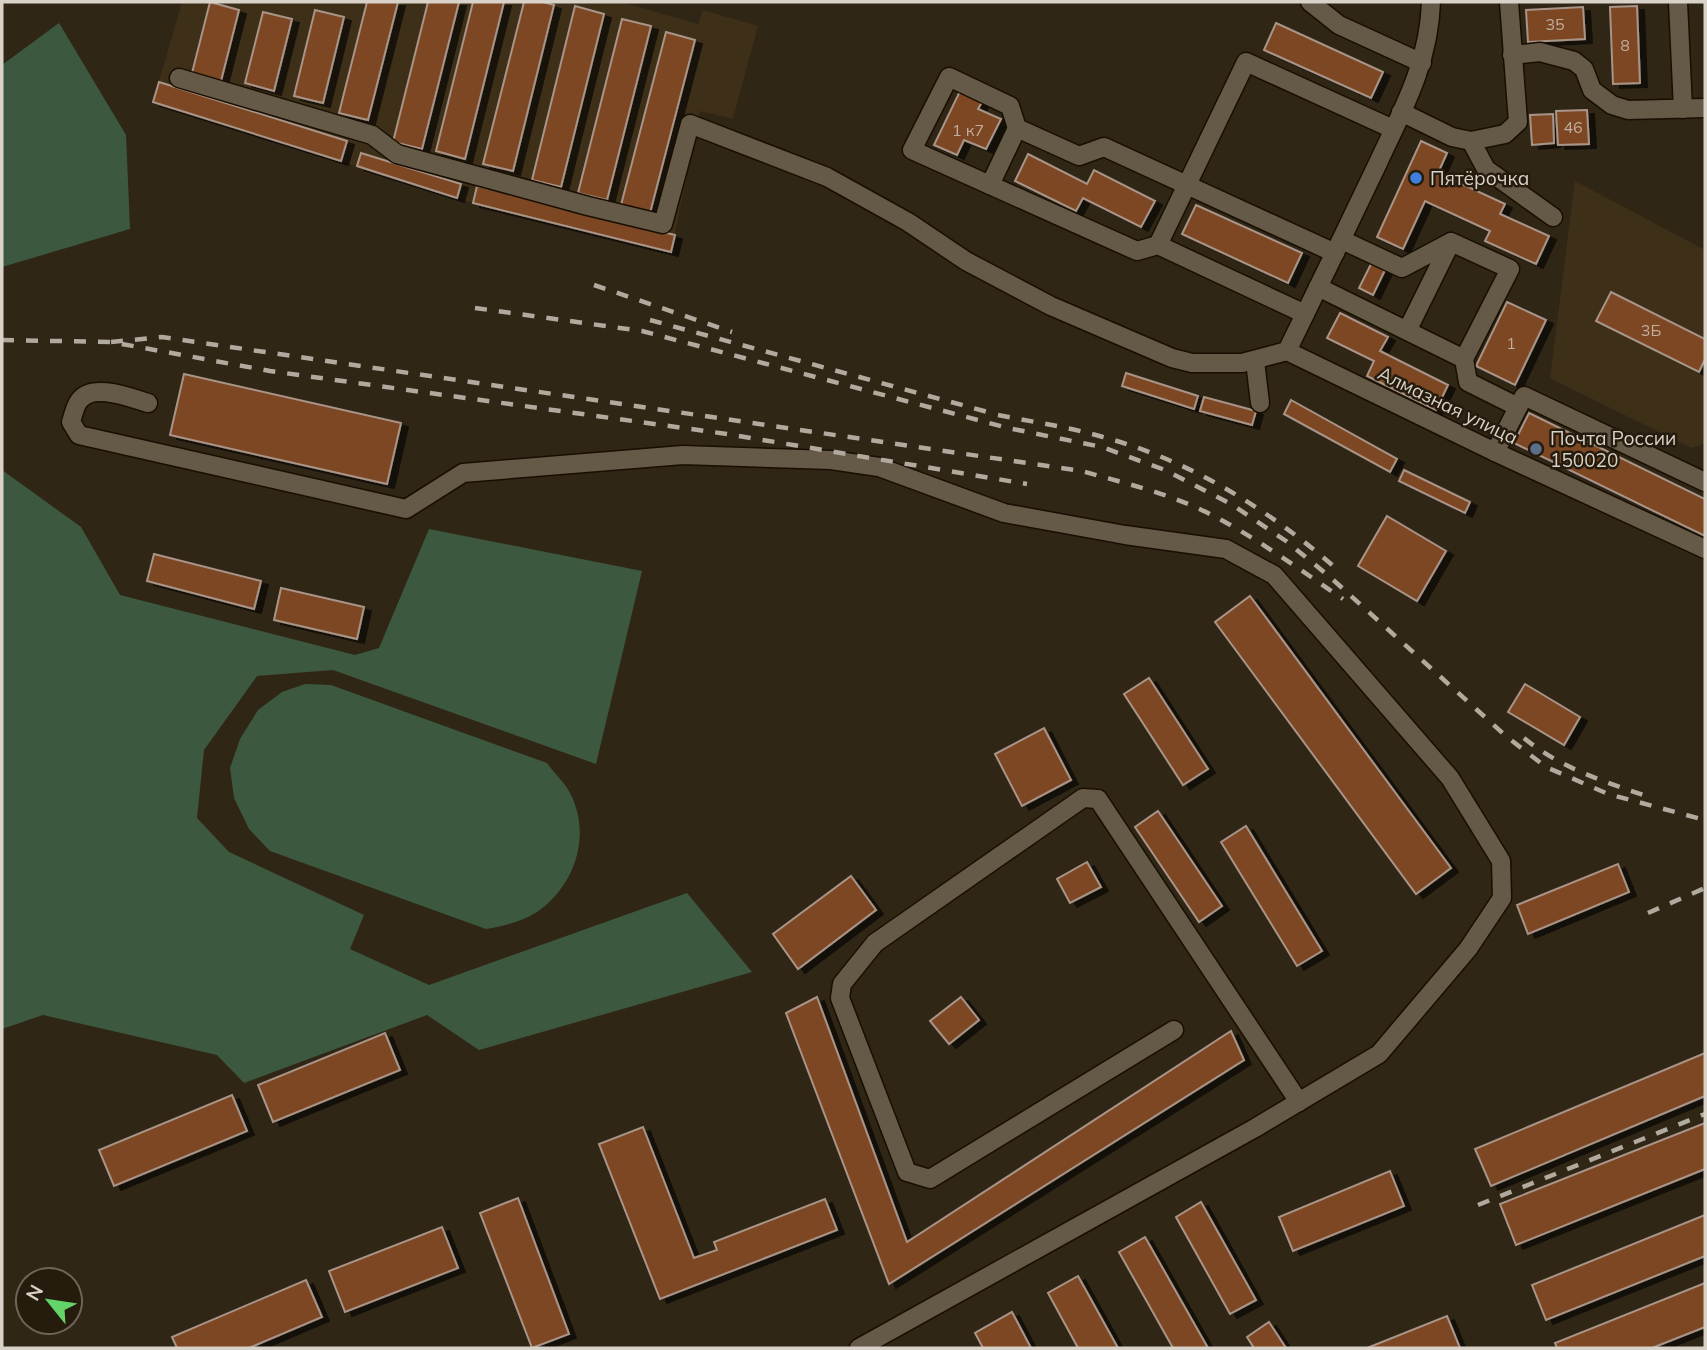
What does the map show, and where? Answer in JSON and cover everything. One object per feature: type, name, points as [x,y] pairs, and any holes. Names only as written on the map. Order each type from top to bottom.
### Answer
[{"type":"street","points":[[1310,2],[1339,25],[1422,63]]},
{"type":"street","points":[[179,78],[372,135],[397,154],[663,224],[690,124],[827,177],[908,222],[966,261],[1051,306],[1150,350],[1192,363],[1219,364],[1255,361],[1287,351],[1422,63],[1429,36],[1431,2]]},
{"type":"street","points":[[1158,245],[1247,62],[1397,121],[1452,137],[1471,141],[1506,134],[1518,122],[1509,2]]},
{"type":"street","points":[[1678,2],[1683,109]]},
{"type":"street","points":[[1512,55],[1540,52],[1574,61],[1584,69],[1591,90],[1612,106],[1628,110],[1705,108]]},
{"type":"street","points":[[990,185],[1017,128],[1010,106],[949,77],[912,150],[1137,251],[1158,245],[1305,314]]},
{"type":"street","points":[[1017,128],[1079,156],[1104,147],[1187,185],[1338,246],[1402,268],[1451,242]]},
{"type":"street","points":[[1471,141],[1486,169],[1553,217]]},
{"type":"street","points":[[1407,331],[1451,242]]},
{"type":"street","points":[[1451,242],[1510,270],[1464,359],[1468,382],[1518,407]]},
{"type":"street","points":[[1318,287],[1464,359]]},
{"type":"street","name":"Алмазная улица","points":[[1287,351],[1705,550]]},
{"type":"street","points":[[1255,361],[1260,403]]},
{"type":"street","points":[[148,402],[107,391],[85,395],[79,401],[71,422],[79,435],[406,509],[463,473],[683,455],[831,460],[879,467],[1004,513],[1125,535],[1226,549],[1274,575],[1450,778],[1501,861],[1502,898],[1468,949],[1379,1054],[1299,1102],[859,1348]]},
{"type":"street","points":[[1495,452],[1524,396],[1705,482]]},
{"type":"street","points":[[1681,471],[1705,468]]},
{"type":"street","points":[[1174,1030],[930,1179],[907,1172],[840,998],[842,984],[874,943],[1083,798],[1098,799],[1299,1102]]},
{"type":"shaded area","points":[[182,2],[621,2],[698,24],[703,10],[758,26],[733,119],[700,111],[671,252],[473,203],[153,102]]},
{"type":"shaded area","points":[[1575,181],[1705,250],[1705,444],[1691,448],[1550,378]]},
{"type":"green space","points":[[59,23],[126,135],[130,229],[2,267],[2,65]]},
{"type":"green space","points":[[2,470],[81,527],[120,595],[355,655],[379,648],[429,529],[642,571],[596,764],[333,670],[257,676],[204,750],[197,818],[229,852],[364,915],[350,949],[429,985],[687,893],[752,972],[479,1050],[427,1015],[244,1083],[217,1055],[43,1015],[2,1029]]},
{"type":"green space","points":[[305,684],[331,685],[547,763],[570,793],[579,826],[576,858],[561,888],[537,912],[512,923],[486,929],[270,851],[249,829],[234,798],[230,768],[240,739],[258,710],[282,692]]},
{"type":"building","points":[[210,2],[239,10],[221,81],[192,73]]},
{"type":"building","points":[[367,2],[398,2],[368,120],[339,113]]},
{"type":"building","points":[[428,2],[459,2],[422,149],[393,142]]},
{"type":"building","points":[[473,2],[504,2],[465,159],[436,151]]},
{"type":"building","points":[[524,2],[554,5],[513,171],[483,164]]},
{"type":"building","points":[[575,6],[604,14],[561,187],[532,180]]},
{"type":"building","points":[[1637,6],[1640,83],[1613,84],[1610,7]]},
{"type":"building","points":[[1583,7],[1585,39],[1528,42],[1526,10]]},
{"type":"building","points":[[315,10],[344,17],[323,103],[294,96]]},
{"type":"building","points":[[263,12],[292,19],[274,91],[245,83]]},
{"type":"building","points":[[622,19],[651,26],[607,200],[578,193]]},
{"type":"building","points":[[1276,23],[1383,72],[1371,98],[1264,50]]},
{"type":"building","points":[[666,32],[695,40],[650,213],[621,205]]},
{"type":"building","points":[[159,82],[347,141],[341,161],[153,102]]},
{"type":"building","points":[[961,89],[983,100],[978,109],[1001,119],[986,149],[964,140],[957,155],[934,145]]},
{"type":"building","points":[[1587,110],[1589,144],[1558,145],[1556,111]]},
{"type":"building","points":[[1553,114],[1554,143],[1532,145],[1530,115]]},
{"type":"building","points":[[1421,141],[1447,153],[1438,173],[1505,204],[1500,214],[1549,236],[1536,264],[1485,241],[1490,231],[1425,201],[1403,249],[1377,237]]},
{"type":"building","points":[[361,153],[461,184],[457,198],[357,166]]},
{"type":"building","points":[[1028,154],[1087,184],[1094,170],[1155,201],[1141,227],[1083,198],[1076,211],[1015,181]]},
{"type":"building","points":[[477,186],[675,235],[671,252],[473,203]]},
{"type":"building","points":[[1196,205],[1302,253],[1288,283],[1182,234]]},
{"type":"building","points":[[1372,262],[1386,268],[1373,295],[1359,288]]},
{"type":"building","points":[[1611,292],[1705,339],[1705,359],[1699,372],[1596,321]]},
{"type":"building","points":[[1507,302],[1546,320],[1515,385],[1476,366]]},
{"type":"building","points":[[1340,313],[1388,337],[1380,351],[1448,385],[1436,410],[1367,376],[1374,361],[1327,338]]},
{"type":"building","points":[[1126,373],[1198,396],[1194,409],[1122,386]]},
{"type":"building","points":[[184,374],[401,423],[387,484],[170,435]]},
{"type":"building","points":[[1204,397],[1256,411],[1252,425],[1200,411]]},
{"type":"building","points":[[1291,400],[1397,459],[1390,472],[1284,414]]},
{"type":"building","points":[[1529,413],[1705,499],[1705,536],[1514,443]]},
{"type":"building","points":[[1404,470],[1470,502],[1465,513],[1399,481]]},
{"type":"building","points":[[1387,516],[1446,551],[1417,601],[1358,566]]},
{"type":"building","points":[[154,554],[261,581],[254,609],[147,581]]},
{"type":"building","points":[[281,588],[364,607],[357,639],[274,620]]},
{"type":"building","points":[[1250,596],[1451,868],[1416,894],[1215,622]]},
{"type":"building","points":[[1149,678],[1208,769],[1183,785],[1124,694]]},
{"type":"building","points":[[1525,684],[1580,717],[1564,745],[1508,712]]},
{"type":"building","points":[[1044,728],[1071,780],[1022,806],[995,754]]},
{"type":"building","points":[[1158,811],[1222,906],[1199,922],[1135,827]]},
{"type":"building","points":[[1246,826],[1322,951],[1297,966],[1221,842]]},
{"type":"building","points":[[1087,862],[1101,887],[1070,903],[1057,879]]},
{"type":"building","points":[[1618,864],[1629,892],[1528,934],[1517,905]]},
{"type":"building","points":[[851,876],[876,910],[798,969],[773,934]]},
{"type":"building","points":[[817,997],[907,1242],[1231,1031],[1244,1060],[889,1284],[786,1013]]},
{"type":"building","points":[[961,997],[979,1020],[949,1044],[930,1021]]},
{"type":"building","points":[[385,1033],[400,1070],[273,1122],[258,1085]]},
{"type":"building","points":[[1705,1053],[1705,1096],[1491,1186],[1475,1149]]},
{"type":"building","points":[[232,1095],[247,1131],[114,1186],[99,1150]]},
{"type":"building","points":[[1705,1123],[1705,1169],[1516,1245],[1500,1204]]},
{"type":"building","points":[[643,1127],[694,1258],[717,1250],[714,1242],[825,1199],[837,1230],[660,1299],[599,1144]]},
{"type":"building","points":[[1390,1171],[1404,1206],[1293,1251],[1279,1217]]},
{"type":"building","points":[[518,1198],[569,1334],[532,1348],[480,1213]]},
{"type":"building","points":[[1201,1202],[1256,1300],[1230,1314],[1176,1217]]},
{"type":"building","points":[[1705,1215],[1705,1256],[1546,1320],[1532,1285]]},
{"type":"building","points":[[442,1227],[458,1268],[345,1312],[329,1271]]},
{"type":"building","points":[[1145,1237],[1208,1348],[1173,1348],[1119,1252]]},
{"type":"building","points":[[1078,1276],[1118,1348],[1078,1348],[1048,1293]]},
{"type":"building","points":[[306,1280],[322,1317],[249,1348],[177,1348],[172,1337]]},
{"type":"building","points":[[1705,1283],[1705,1327],[1652,1348],[1557,1348],[1555,1343]]},
{"type":"building","points":[[1012,1312],[1031,1348],[983,1348],[975,1333]]},
{"type":"building","points":[[1447,1316],[1460,1348],[1367,1348]]},
{"type":"building","points":[[1269,1322],[1286,1348],[1254,1348],[1247,1337]]},
{"type":"railway","points":[[594,285],[732,332]]},
{"type":"railway","points":[[475,308],[642,331],[1008,428],[1102,447],[1165,470],[1231,504],[1286,541],[1330,577],[1507,737],[1546,767],[1608,794],[1705,820]]},
{"type":"railway","points":[[650,320],[995,414]]},
{"type":"railway","points":[[111,342],[162,337],[1082,471],[1161,494],[1206,512],[1259,542],[1343,599]]},
{"type":"railway","points":[[2,340],[111,342],[270,371],[727,434],[1027,484]]},
{"type":"railway","points":[[998,415],[1090,433],[1136,447],[1199,474],[1229,490],[1286,528],[1339,571]]},
{"type":"railway","points":[[1524,738],[1567,766],[1646,796]]},
{"type":"railway","points":[[1648,913],[1705,888]]},
{"type":"railway","points":[[1478,1205],[1705,1114]]},
{"type":"place","name":"Пятёрочка","points":[[1416,178]]},
{"type":"place","name":"Почта России 150020","points":[[1536,449]]}]
